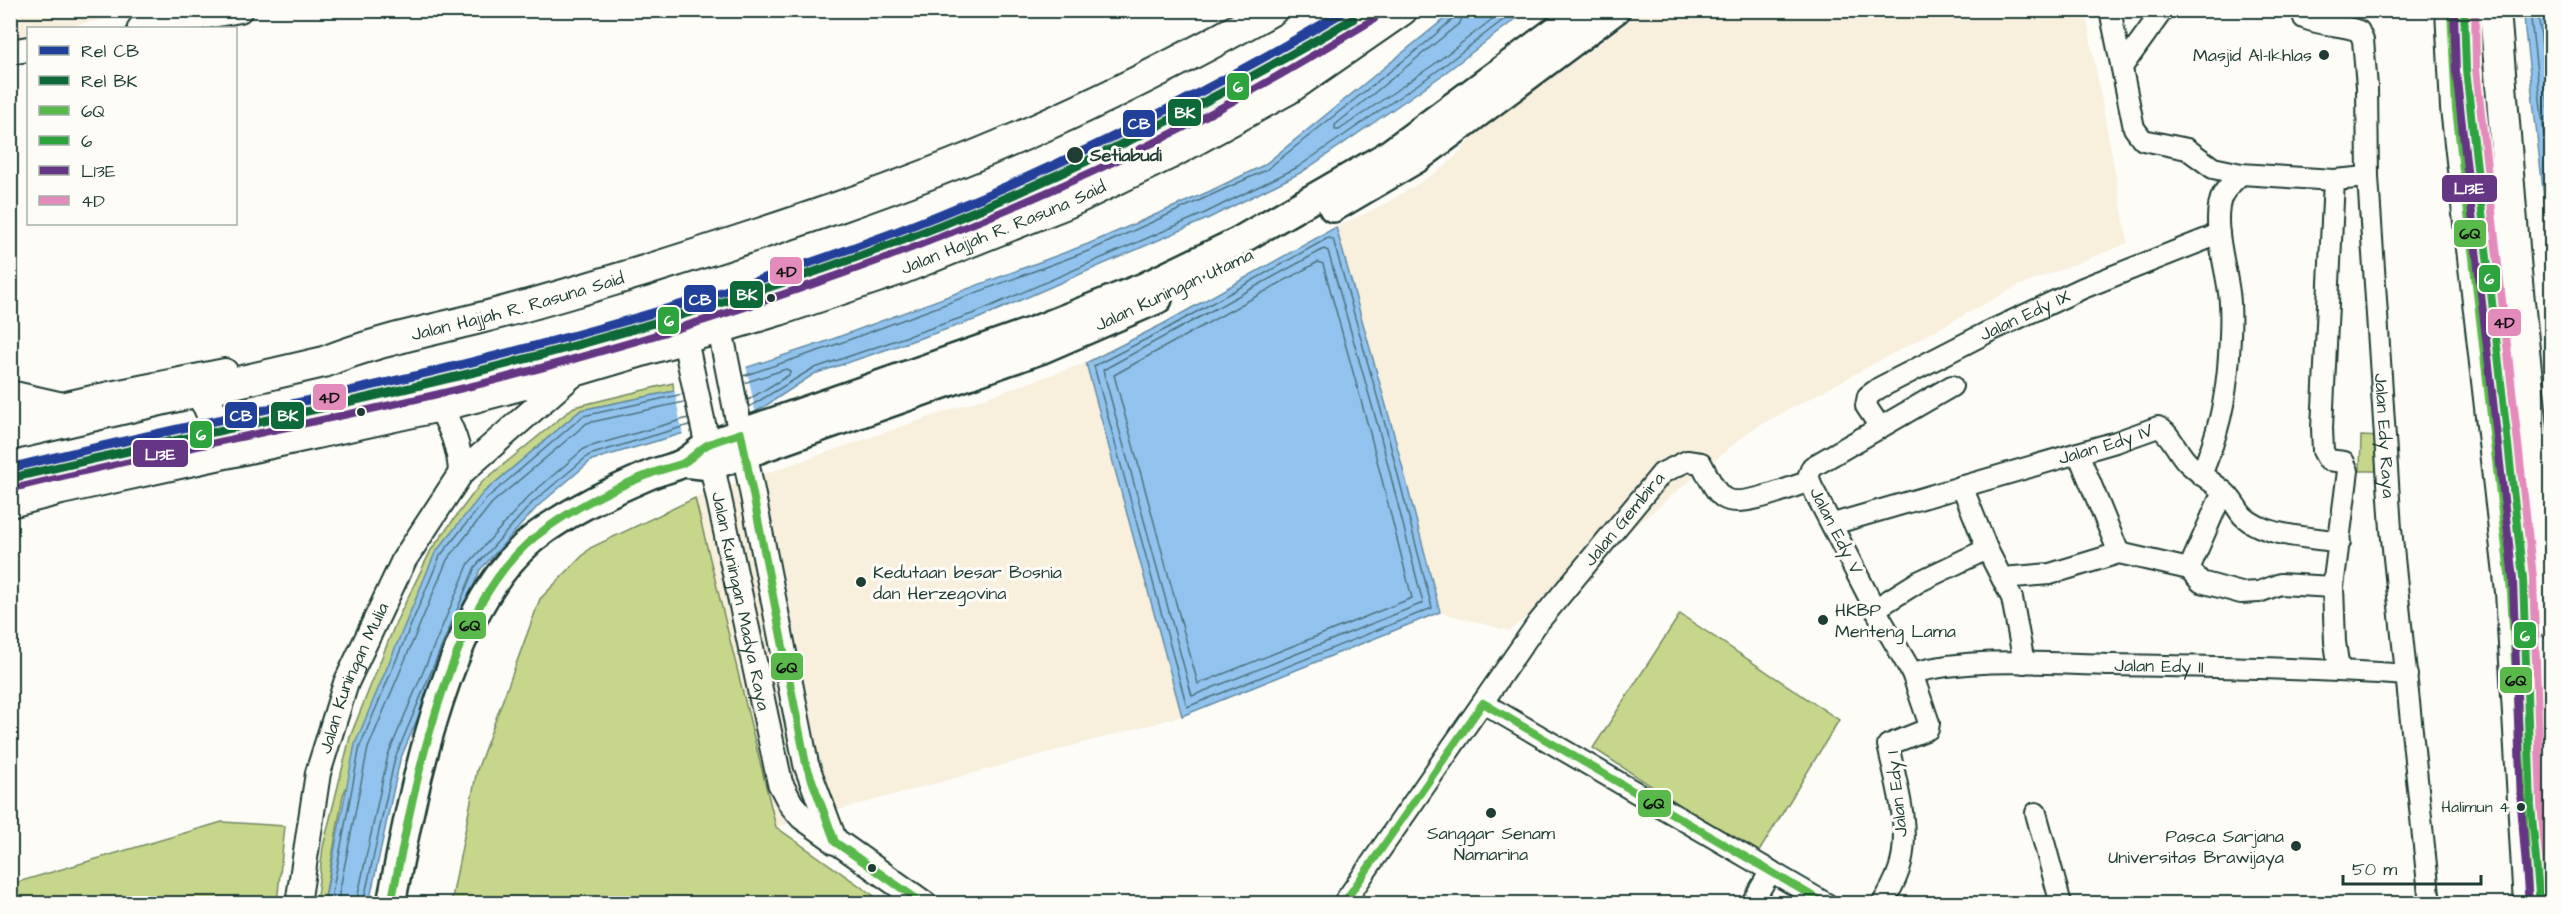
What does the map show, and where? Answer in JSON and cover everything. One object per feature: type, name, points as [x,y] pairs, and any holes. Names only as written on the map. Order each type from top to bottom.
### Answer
[{"type":"main road","name":"Jalan Hajjah R. Rasuna Said","points":[[10,435],[324,362],[358,348],[509,310],[650,269],[806,217],[923,175],[1019,137],[1131,85],[1272,10]]},
{"type":"main road","name":"Jalan Hajjah R. Rasuna Said","points":[[10,502],[203,457],[440,406],[578,370],[720,329],[900,269],[1069,202],[1178,149],[1288,89],[1402,10]]},
{"type":"main road","name":"Jalan Kuningan Utama","points":[[1391,164],[1583,10]]},
{"type":"main road","name":"Jalan Kuningan Utama","points":[[391,903],[425,749],[447,682],[473,617],[502,569],[535,537],[586,503],[655,472],[683,463],[708,449],[1033,331],[1146,286],[1237,242],[1391,164],[1483,111],[1616,10]]},
{"type":"main road","points":[[2451,10],[2456,108],[2495,434],[2511,592],[2529,903]]},
{"type":"main road","points":[[2495,10],[2516,272],[2552,623]]},
{"type":"main road","points":[[210,388],[220,397],[234,430],[249,447]]},
{"type":"main road","points":[[203,457],[213,431],[214,419],[210,388]]},
{"type":"main road","points":[[2495,434],[2533,429]]},
{"type":"street","points":[[146,27],[240,10]]},
{"type":"street","points":[[2110,10],[2134,128],[2143,140],[2187,148],[2213,168],[2241,174],[2334,180],[2368,177]]},
{"type":"street","points":[[2122,67],[2163,10]]},
{"type":"street","name":"Jalan Edy Raya","points":[[2302,10],[2304,18],[2317,24],[2350,27],[2359,31],[2363,40],[2367,87],[2368,177],[2391,529],[2430,903]]},
{"type":"street","points":[[10,52],[27,49]]},
{"type":"street","points":[[2201,476],[2217,438],[2227,385],[2230,296],[2218,218],[2222,195],[2241,174]]},
{"type":"street","points":[[2334,180],[2322,428],[2325,457],[2328,460],[2344,462],[2347,467],[2333,587],[2335,642],[2340,670]]},
{"type":"street","name":"Jalan Edy IX","points":[[1880,427],[1866,406],[1868,396],[1879,388],[1986,333],[2083,288],[2219,234]]},
{"type":"street","name":"Jalan Kuningan Madya Raya","points":[[720,329],[806,764],[835,842]]},
{"type":"street","name":"Jalan Kuningan Madya Raya","points":[[684,340],[780,783],[791,804],[802,817],[925,903]]},
{"type":"street","name":"Jalan Hajjah R. Rasuna Said","points":[[10,417],[318,349],[358,348]]},
{"type":"street","name":"Jalan Kuningan Mulia","points":[[298,903],[318,773],[346,682],[404,560],[461,472],[578,370]]},
{"type":"street","name":"Jalan Edy V","points":[[1912,673],[1875,609],[1808,477],[1812,467],[1952,386]]},
{"type":"street","points":[[10,393],[65,405]]},
{"type":"street","points":[[440,406],[455,435],[461,456],[461,472]]},
{"type":"street","name":"Jalan Edy IV","points":[[1833,524],[2078,453],[2158,427],[2164,429],[2177,452],[2201,476],[2223,490],[2244,516],[2268,531],[2340,542]]},
{"type":"street","points":[[2078,453],[2119,553]]},
{"type":"street","name":"Jalan Gembira","points":[[1343,903],[1537,624],[1662,473],[1688,461],[1701,463],[1720,494],[1725,499],[1731,500],[1748,500],[1810,481]]},
{"type":"street","points":[[1962,486],[1987,549],[2012,598],[2024,663]]},
{"type":"street","points":[[2189,569],[2223,490]]},
{"type":"street","points":[[1875,609],[1918,582],[1987,549]]},
{"type":"street","points":[[2002,578],[2050,574],[2119,553],[2189,569],[2201,582],[2241,593],[2259,592],[2280,584],[2333,587]]},
{"type":"street","name":"Jalan Edy II","points":[[1912,673],[1939,666],[2024,663],[2340,670],[2407,675]]},
{"type":"street","name":"Jalan Edy I","points":[[1882,903],[1900,868],[1903,849],[1902,819],[1888,745],[1930,727],[1912,673]]},
{"type":"street","points":[[1483,703],[1827,903]]},
{"type":"street","points":[[2036,813],[2061,903]]},
{"type":"street","points":[[1750,903],[1771,871]]},
{"type":"shaded area","points":[[2085,10],[2128,243],[2016,287],[1751,430],[1509,631],[1440,612],[1392,427],[1336,227],[1385,204],[1445,167],[1479,131],[1641,11]]},
{"type":"shaded area","points":[[10,11],[141,11],[66,27],[27,27],[27,36],[11,40]]},
{"type":"shaded area","points":[[1086,363],[1182,716],[776,827],[695,498]]},
{"type":"green space","points":[[673,383],[674,391],[581,410],[483,493],[343,795],[324,903],[316,904],[323,847],[350,737],[396,622],[431,550],[481,483],[574,407]]},
{"type":"green space","points":[[2361,436],[2381,437],[2381,471],[2360,471]]},
{"type":"green space","points":[[695,498],[776,827],[884,903],[451,903],[477,770],[540,599],[590,548]]},
{"type":"green space","points":[[1680,614],[1839,720],[1757,855],[1593,748]]},
{"type":"green space","points":[[222,822],[285,826],[277,903],[11,903],[11,884]]},
{"type":"water","points":[[1454,11],[1526,11],[1441,76],[1302,172],[1207,219],[977,319],[814,374],[756,412],[592,460],[538,506],[480,570],[400,760],[369,903],[324,904],[355,744],[435,553],[483,493],[581,410],[674,391],[822,343],[1088,244],[1208,192],[1264,165]]},
{"type":"water","points":[[2524,11],[2551,11],[2551,260],[2525,30]]},
{"type":"water","points":[[1336,227],[1392,427],[1440,612],[1182,716],[1086,363],[1163,324]]},
{"type":"pier","points":[[746,365],[756,415],[683,436],[674,388]]},
{"type":"rail line","name":"CB","points":[[10,468],[488,358],[645,315],[801,266],[917,224],[1105,141],[1227,78],[1347,10]]},
{"type":"rail line","name":"BK","points":[[12,478],[491,368],[649,325],[805,275],[922,233],[986,207],[1111,150],[1233,87],[1353,19]]},
{"type":"transit line","name":"4D","points":[[10,467],[431,374],[577,336],[746,285],[912,225],[1075,157],[1204,93],[1348,10]]},
{"type":"transit line","name":"6","points":[[10,478],[432,385],[578,347],[748,295],[915,235],[1079,166],[1187,115],[1368,10]]},
{"type":"transit line","name":"6Q","points":[[2451,10],[2456,108],[2511,592],[2529,904]]},
{"type":"transit line","name":"L13E","points":[[2454,10],[2456,71],[2513,579],[2521,805],[2529,904]]},
{"type":"transit line","name":"6","points":[[2464,10],[2466,70],[2523,578],[2531,805],[2540,904]]},
{"type":"transit line","name":"4D","points":[[2475,10],[2476,69],[2533,577],[2541,804],[2550,903]]},
{"type":"transit line","name":"L13E","points":[[13,488],[436,395],[582,357],[753,305],[920,245],[1085,175],[1245,95],[1374,19]]},
{"type":"transit line","name":"6Q","points":[[391,904],[422,759],[438,707],[456,656],[478,609],[504,569],[535,537],[577,508],[623,485],[681,464],[711,443],[741,433],[806,764],[835,842],[924,904]]},
{"type":"transit line","name":"6Q","points":[[1483,703],[1826,904]]},
{"type":"transit line","name":"6Q","points":[[1343,904],[1483,703]]},
{"type":"place","name":"Masjid Al-Ikhlas","points":[[2324,55]]},
{"type":"place","name":"Setiabudi","points":[[1075,155]]},
{"type":"place","name":"Kedutaan besar Bosnia dan Herzegovina","points":[[861,582]]},
{"type":"place","name":"HKBP Menteng Lama","points":[[1823,620]]},
{"type":"place","name":"Halimun 4","points":[[2521,807]]},
{"type":"place","name":"Sanggar Senam Namarina","points":[[1491,813]]},
{"type":"place","name":"Pasca Sarjana Universitas Brawijaya","points":[[2296,846]]}]
